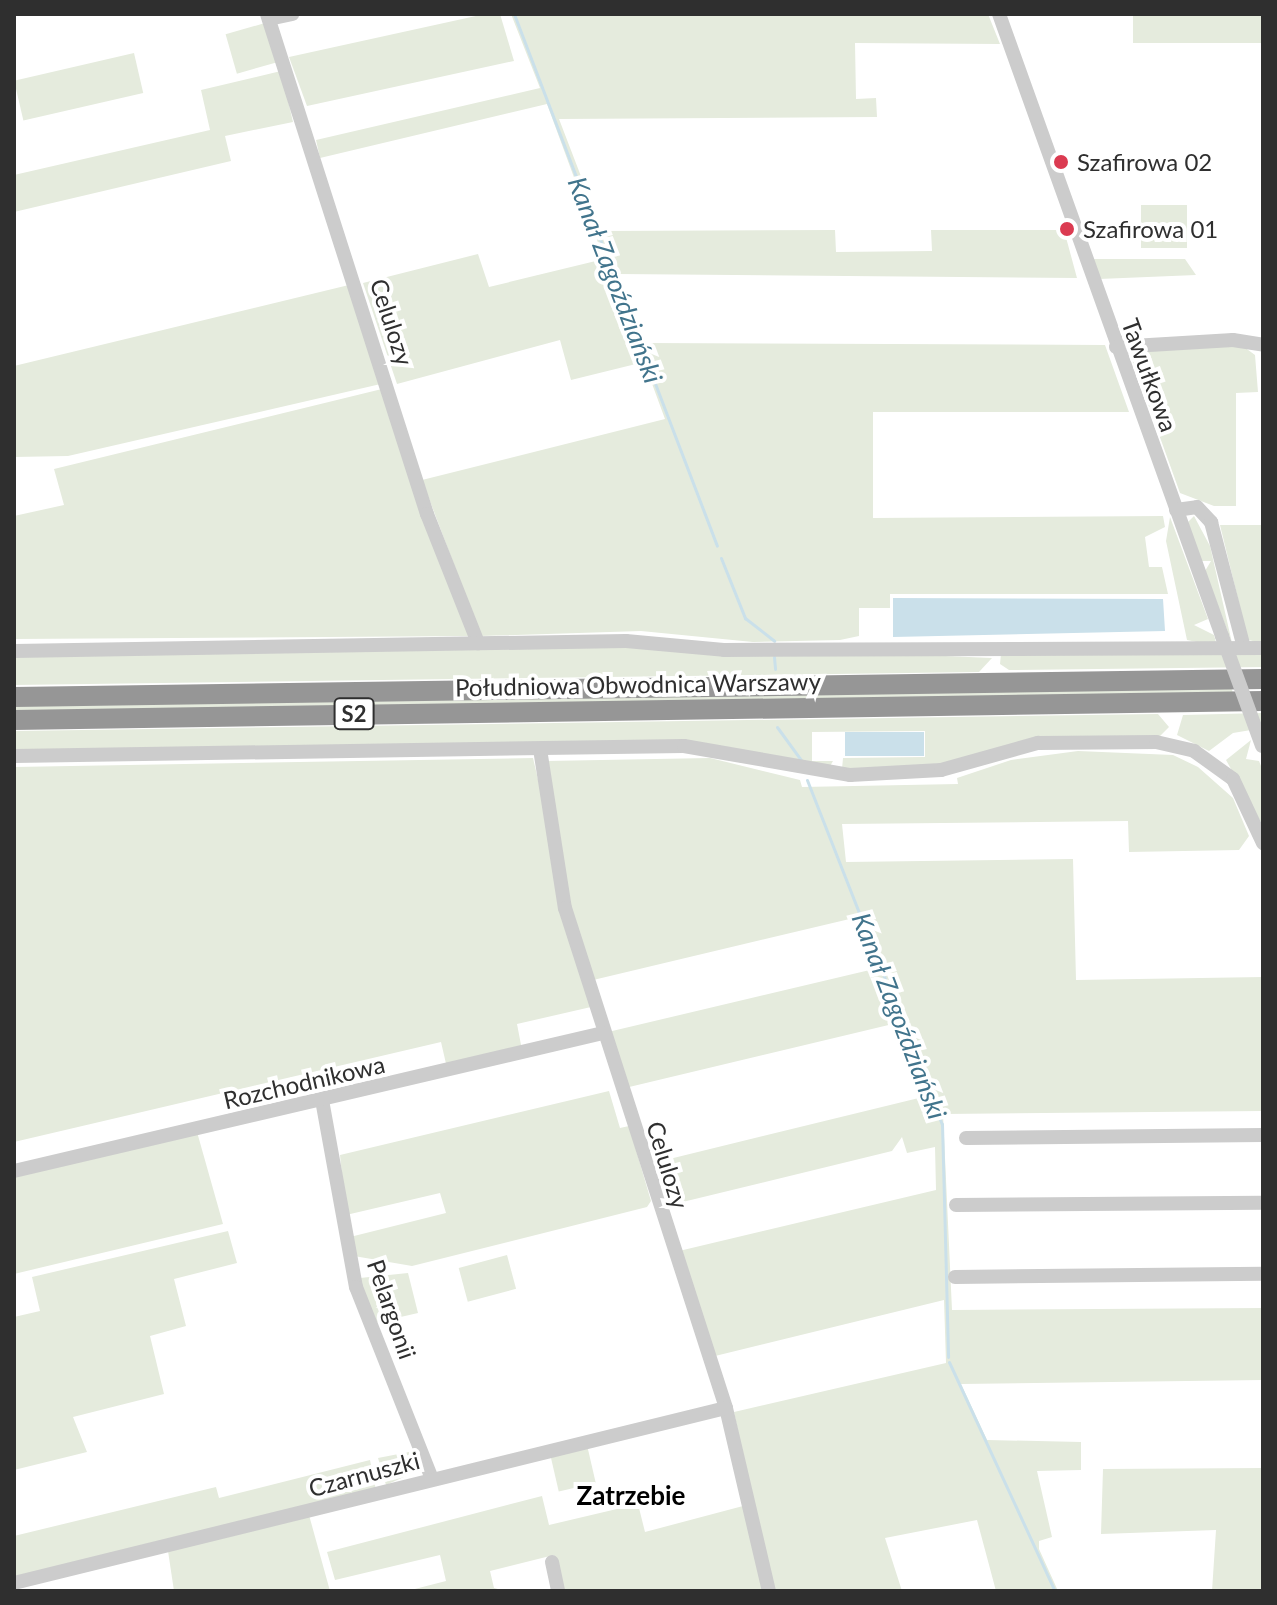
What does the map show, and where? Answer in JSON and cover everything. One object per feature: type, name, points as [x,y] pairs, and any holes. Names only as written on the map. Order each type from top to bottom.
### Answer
[{"type":"highway","name":"Południowa Obwodnica Warszawy","points":[[14,697],[1263,679]]},
{"type":"highway","name":"Południowa Obwodnica Warszawy","points":[[14,720],[1263,701]]},
{"type":"street","points":[[268,16],[292,14]]},
{"type":"street","name":"Tawułkowa","points":[[999,14],[1262,748]]},
{"type":"street","name":"Celulozy","points":[[268,16],[427,514],[478,643]]},
{"type":"street","points":[[1116,347],[1233,340],[1263,345]]},
{"type":"street","points":[[1176,510],[1197,507],[1211,522],[1244,648]]},
{"type":"street","points":[[14,651],[478,643],[1263,648]]},
{"type":"street","points":[[14,756],[705,747],[850,775],[941,770],[1057,741],[1172,743],[1233,779],[1263,843]]},
{"type":"street","name":"Celulozy","points":[[540,749],[565,908],[726,1408],[769,1591]]},
{"type":"street","name":"Rozchodnikowa","points":[[14,1171],[603,1033]]},
{"type":"street","name":"Pelargonii","points":[[322,1100],[356,1287],[432,1479]]},
{"type":"street","points":[[966,1138],[1263,1135]]},
{"type":"street","points":[[956,1205],[1263,1203]]},
{"type":"street","points":[[955,1277],[1263,1274]]},
{"type":"street","name":"Czarnuszki","points":[[14,1583],[726,1408]]},
{"type":"street","points":[[552,1562],[558,1591]]},
{"type":"shaded area","points":[[485,14],[500,14],[514,61],[307,106],[289,57]]},
{"type":"shaded area","points":[[511,14],[988,14],[1000,44],[855,43],[856,99],[876,98],[877,117],[559,119],[602,231],[835,230],[836,252],[932,251],[931,230],[1064,230],[1077,278],[618,274],[643,343],[1105,345],[1129,412],[873,412],[873,518],[1163,516],[1165,527],[1145,537],[1149,567],[1162,567],[1168,594],[890,594],[890,608],[859,608],[859,636],[840,640],[753,642],[641,631],[481,636],[422,480],[665,419],[644,362],[571,380],[560,340],[397,384],[363,283],[478,254],[489,287],[604,259],[547,104],[320,158],[316,140],[540,88]]},
{"type":"shaded area","points":[[1133,14],[1263,14],[1263,43],[1133,43]]},
{"type":"shaded area","points":[[265,23],[276,62],[237,74],[226,34]]},
{"type":"shaded area","points":[[134,53],[143,93],[23,121],[14,81]]},
{"type":"shaded area","points":[[281,71],[293,122],[225,136],[231,161],[14,212],[14,175],[210,130],[201,90]]},
{"type":"shaded area","points":[[1141,205],[1187,205],[1187,248],[1141,248]]},
{"type":"shaded area","points":[[1093,259],[1185,259],[1196,275],[1099,279]]},
{"type":"shaded area","points":[[353,284],[385,383],[68,456],[14,457],[14,366]]},
{"type":"shaded area","points":[[1240,344],[1255,355],[1258,392],[1236,393],[1236,506],[1214,506],[1180,493],[1129,351]]},
{"type":"shaded area","points":[[386,388],[469,636],[14,639],[14,516],[64,505],[54,469]]},
{"type":"shaded area","points":[[1194,516],[1210,546],[1232,643],[1205,571],[1211,561],[1201,561],[1188,522]]},
{"type":"shaded area","points":[[1170,517],[1208,619],[1194,625],[1214,635],[1217,646],[1187,640],[1166,541]]},
{"type":"shaded area","points":[[1220,525],[1263,525],[1263,643],[1248,640]]},
{"type":"shaded area","points":[[659,644],[992,658],[979,672],[14,685],[14,654]]},
{"type":"shaded area","points":[[1263,652],[1263,667],[1009,670],[1000,664],[1001,654]]},
{"type":"shaded area","points":[[1231,687],[1233,693],[14,711],[14,706]]},
{"type":"shaded area","points":[[1263,713],[1263,728],[1233,733],[1209,751],[1177,735],[1183,715]]},
{"type":"shaded area","points":[[1158,714],[1169,727],[1160,736],[1056,738],[951,764],[842,769],[843,758],[925,757],[925,731],[812,732],[812,761],[833,761],[829,768],[692,742],[14,751],[14,731]]},
{"type":"shaded area","points":[[1251,740],[1246,759],[1259,761],[1263,771],[1263,826],[1226,760]]},
{"type":"shaded area","points":[[1078,751],[1173,755],[1198,767],[1233,798],[1249,836],[1239,850],[1129,852],[1128,821],[842,824],[846,862],[1073,859],[1076,980],[1263,977],[1263,1111],[943,1114],[952,1310],[1263,1308],[1263,1380],[961,1384],[987,1440],[1081,1442],[1081,1470],[1037,1471],[1052,1537],[1039,1541],[1039,1549],[1058,1591],[996,1591],[977,1520],[885,1538],[902,1591],[772,1591],[734,1412],[946,1363],[944,1300],[711,1357],[679,1251],[936,1190],[935,1147],[907,1153],[902,1137],[892,1151],[662,1207],[649,1164],[927,1096],[897,1023],[625,1088],[608,1032],[874,969],[858,917],[589,981],[569,912],[547,761],[710,758],[800,780],[802,787],[958,784],[957,778],[1011,760]]},
{"type":"shaded area","points":[[533,758],[591,1007],[517,1024],[522,1050],[447,1068],[441,1042],[14,1142],[14,767]]},
{"type":"shaded area","points":[[609,1091],[620,1128],[629,1126],[651,1201],[647,1207],[412,1266],[354,1256],[350,1237],[446,1213],[440,1193],[346,1215],[340,1155]]},
{"type":"shaded area","points":[[197,1132],[223,1224],[14,1274],[14,1173]]},
{"type":"shaded area","points":[[228,1231],[237,1263],[174,1279],[186,1326],[150,1336],[164,1394],[73,1417],[87,1452],[14,1470],[14,1317],[40,1311],[32,1277]]},
{"type":"shaded area","points":[[507,1255],[516,1289],[468,1302],[459,1268]]},
{"type":"shaded area","points":[[408,1273],[418,1313],[370,1324],[360,1278]]},
{"type":"shaded area","points":[[587,1445],[596,1483],[559,1492],[550,1454]]},
{"type":"shaded area","points":[[414,1451],[415,1472],[386,1485],[378,1458]]},
{"type":"shaded area","points":[[370,1460],[376,1490],[14,1580],[14,1536],[216,1487],[219,1498]]},
{"type":"shaded area","points":[[1263,1468],[1263,1591],[1212,1591],[1216,1530],[1101,1534],[1103,1469]]},
{"type":"shaded area","points":[[542,1496],[549,1525],[638,1504],[645,1532],[743,1506],[763,1591],[563,1591],[554,1555],[490,1571],[494,1588],[506,1591],[407,1591],[446,1581],[440,1555],[335,1580],[327,1552]]},
{"type":"shaded area","points":[[309,1515],[330,1591],[174,1591],[168,1551]]},
{"type":"water","points":[[893,598],[1163,599],[1165,631],[893,637]]},
{"type":"water","points":[[845,732],[924,732],[924,756],[845,756]]},
{"type":"waterway","name":"Kanał Zagoździański","points":[[514,14],[717,546]]},
{"type":"waterway","name":"Kanał Zagoździański","points":[[721,558],[745,618],[774,641]]},
{"type":"waterway","name":"Kanał Zagoździański","points":[[774,657],[775,669]]},
{"type":"waterway","name":"Kanał Zagoździański","points":[[777,727],[801,760]]},
{"type":"waterway","name":"Kanał Zagoździański","points":[[807,780],[942,1124],[948,1357]]},
{"type":"waterway","name":"Kanał Zagoździański","points":[[949,1362],[1055,1591]]},
{"type":"place","name":"Szafirowa 02","points":[[1061,162]]},
{"type":"place","name":"Szafirowa 01","points":[[1067,229]]},
{"type":"district","name":"Zatrzebie","points":[[631,1496]]}]
